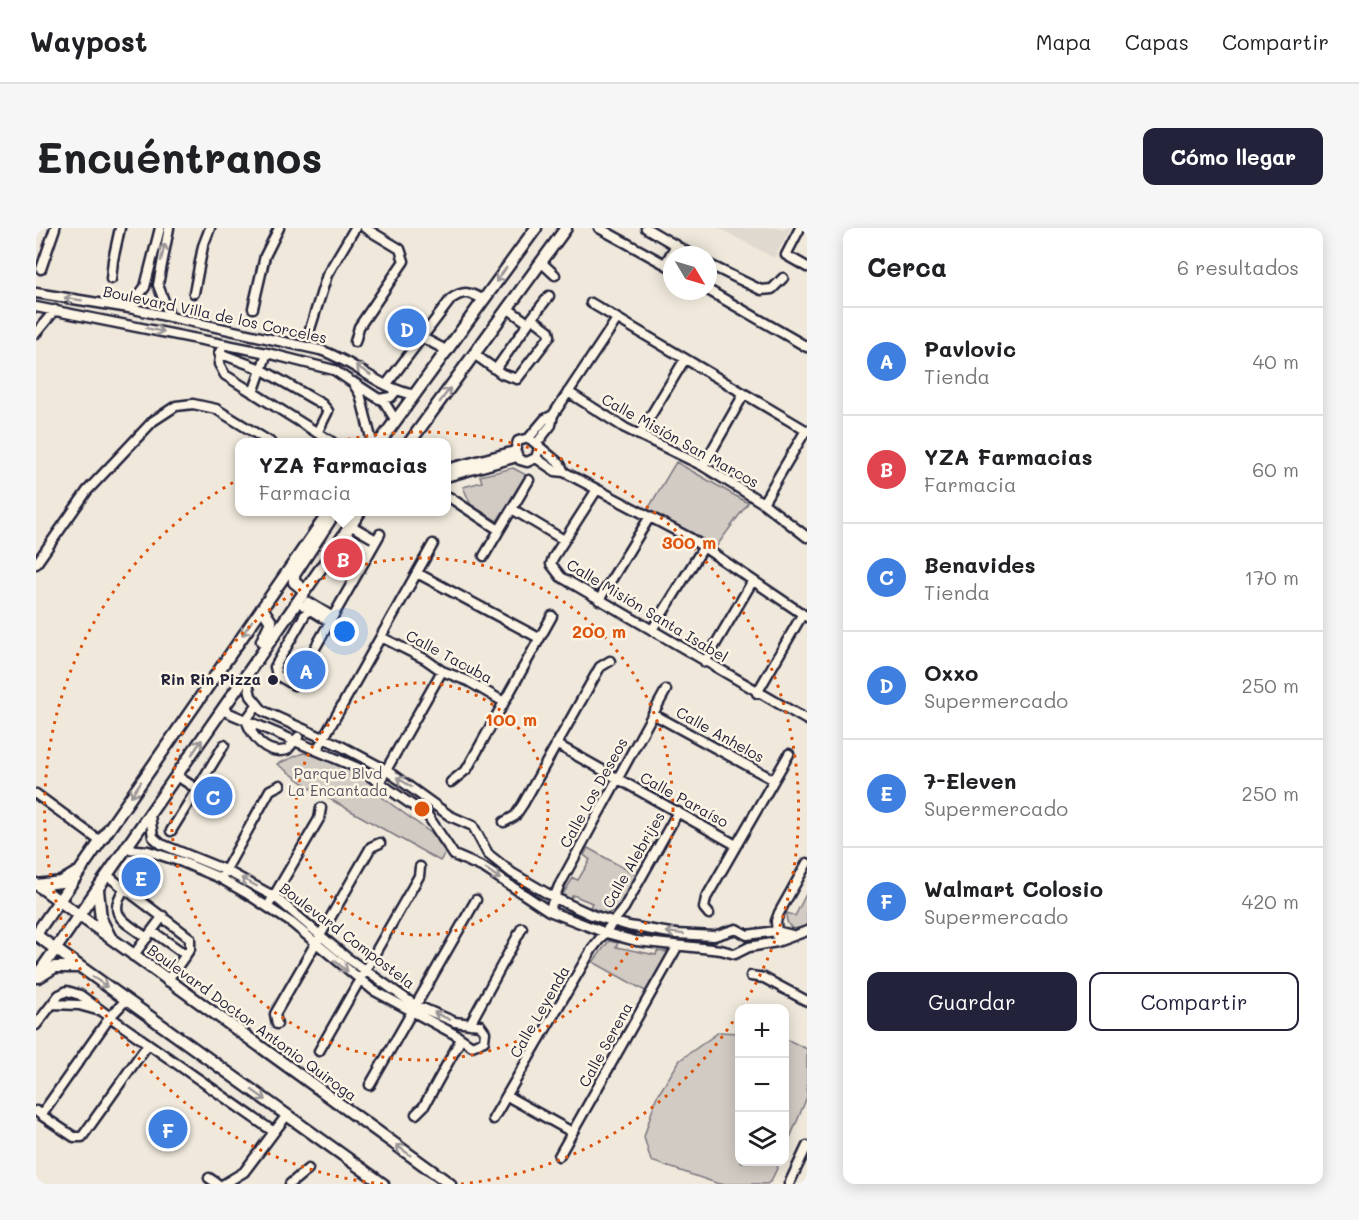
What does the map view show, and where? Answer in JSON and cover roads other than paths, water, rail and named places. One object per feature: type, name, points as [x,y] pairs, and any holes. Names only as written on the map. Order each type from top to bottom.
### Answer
[{"type":"main road","points":[[383,438],[536,228]]},
{"type":"main road","points":[[414,438],[566,228]]},
{"type":"main road","points":[[326,516],[36,935],[383,1184]]},
{"type":"main road","points":[[300,596],[294,576],[332,516]]},
{"type":"main road","points":[[36,978],[357,516]]},
{"type":"main road","points":[[254,663],[255,653],[270,622],[262,608]]},
{"type":"main road","points":[[36,884],[61,882],[81,869]]},
{"type":"main road","name":"Boulevard Doctor Antonio Quiroga","points":[[36,884],[450,1184]]},
{"type":"main road","points":[[98,890],[101,919],[111,940]]},
{"type":"main road","points":[[36,978],[55,967],[80,967]]},
{"type":"street","points":[[42,269],[55,228]]},
{"type":"street","points":[[111,279],[112,260],[120,228]]},
{"type":"street","points":[[129,308],[142,293],[160,228]]},
{"type":"street","points":[[169,228],[158,285],[170,316]]},
{"type":"street","points":[[194,293],[203,246],[210,228]]},
{"type":"street","points":[[253,308],[265,256],[279,228]]},
{"type":"street","points":[[310,329],[327,275],[356,228]]},
{"type":"street","points":[[355,342],[359,327],[404,261],[400,249],[365,228]]},
{"type":"street","points":[[600,228],[663,263]]},
{"type":"street","points":[[646,228],[676,245]]},
{"type":"street","points":[[800,228],[786,255],[807,267]]},
{"type":"street","points":[[541,262],[555,275]]},
{"type":"street","points":[[717,268],[761,290],[772,288],[783,278]]},
{"type":"street","points":[[386,385],[451,299],[461,292],[468,292],[484,300]]},
{"type":"street","name":"Boulevard Villa de los Corceles","points":[[36,293],[170,316],[339,356],[396,391],[415,395]]},
{"type":"street","points":[[717,295],[807,347]]},
{"type":"street","points":[[496,369],[549,296]]},
{"type":"street","points":[[591,303],[806,430],[763,503]]},
{"type":"street","name":"Boulevard Villa de los Corceles","points":[[36,306],[180,336],[220,349],[267,353],[334,370],[353,383],[366,409],[371,438]]},
{"type":"street","points":[[474,354],[509,378],[518,379],[541,351],[550,334],[507,308]]},
{"type":"street","points":[[36,333],[55,310]]},
{"type":"street","points":[[536,458],[535,443],[545,419],[553,415],[617,319]]},
{"type":"street","points":[[180,336],[185,320]]},
{"type":"street","points":[[421,337],[448,351]]},
{"type":"street","points":[[317,433],[328,411],[322,404],[261,369],[220,349],[219,364],[225,375],[253,393],[317,433],[325,438]]},
{"type":"street","points":[[253,393],[267,353]]},
{"type":"street","points":[[334,370],[339,356]]},
{"type":"street","points":[[639,435],[685,359]]},
{"type":"street","points":[[353,383],[357,382],[372,395],[383,400],[396,421]]},
{"type":"street","points":[[383,400],[396,391]]},
{"type":"street","name":"Calle Misión San Marcos","points":[[568,392],[639,435],[703,466],[763,503],[807,537]]},
{"type":"street","points":[[703,466],[744,394]]},
{"type":"street","points":[[36,564],[87,490],[153,421],[176,406],[193,404],[216,409],[263,438]]},
{"type":"street","points":[[516,454],[518,441],[535,443],[560,464],[564,472]]},
{"type":"street","points":[[516,454],[526,462],[536,458]]},
{"type":"street","points":[[451,468],[516,454]]},
{"type":"street","points":[[451,476],[516,454]]},
{"type":"street","points":[[536,458],[555,471],[564,472],[596,491],[673,528],[805,616],[757,693]]},
{"type":"street","points":[[484,556],[529,480]]},
{"type":"street","name":"Calle Misión Santa Isabel","points":[[596,491],[553,558],[552,568],[561,577],[599,600],[807,720]]},
{"type":"street","points":[[451,498],[500,530]]},
{"type":"street","points":[[512,509],[564,540]]},
{"type":"street","points":[[599,600],[649,518]]},
{"type":"street","points":[[309,606],[275,667],[277,675],[293,685],[297,684],[376,541],[347,529]]},
{"type":"street","points":[[317,750],[433,544]]},
{"type":"street","points":[[652,630],[703,548]]},
{"type":"street","points":[[417,573],[539,639]]},
{"type":"street","points":[[705,662],[752,582]]},
{"type":"street","points":[[300,596],[309,606],[332,620]]},
{"type":"street","points":[[451,782],[467,770],[552,616]]},
{"type":"street","name":"Calle Tacuba","points":[[381,637],[504,702]]},
{"type":"street","points":[[504,822],[515,816],[523,804],[600,667],[610,660]]},
{"type":"street","points":[[380,781],[442,671]]},
{"type":"street","points":[[246,675],[251,696],[270,717],[323,738],[386,770],[450,816],[473,826],[489,854],[512,873],[555,898],[614,922],[694,935],[721,936],[736,929],[747,935],[776,931],[792,935]]},
{"type":"street","name":"Calle Los Deseos","points":[[549,911],[666,690]]},
{"type":"street","points":[[246,720],[257,705]]},
{"type":"street","points":[[222,710],[358,768],[428,816],[454,855],[470,862],[549,911],[606,933],[677,947],[721,950],[735,954],[749,947],[777,942],[807,931]]},
{"type":"street","name":"Calle Anhelos","points":[[653,714],[774,780]]},
{"type":"street","points":[[246,720],[255,737],[269,750],[287,750],[296,741],[298,728]]},
{"type":"street","name":"Calle Paraíso","points":[[556,744],[736,844]]},
{"type":"street","points":[[171,831],[224,745]]},
{"type":"street","points":[[709,914],[704,908],[706,898],[789,754]]},
{"type":"street","points":[[177,776],[197,789]]},
{"type":"street","points":[[220,878],[270,790],[280,785]]},
{"type":"street","points":[[36,794],[100,841]]},
{"type":"street","points":[[268,906],[319,819],[321,808]]},
{"type":"street","name":"Calle Alebrijes","points":[[614,922],[678,812]]},
{"type":"street","name":"Boulevard Compostela","points":[[150,815],[150,829],[157,841],[225,870],[275,897],[413,1009],[455,1022],[470,1024]]},
{"type":"street","points":[[438,832],[441,821],[450,816]]},
{"type":"street","points":[[277,1024],[276,1014],[320,934],[371,847],[380,843]]},
{"type":"street","points":[[470,862],[479,856],[484,847]]},
{"type":"street","name":"Boulevard Compostela","points":[[127,849],[148,851],[220,878],[268,906],[360,981],[413,1009],[461,1039]]},
{"type":"street","points":[[182,862],[186,853]]},
{"type":"street","points":[[777,942],[779,912],[807,863]]},
{"type":"street","points":[[319,1051],[419,876],[420,867]]},
{"type":"street","points":[[108,876],[190,938],[192,945],[167,981]]},
{"type":"street","points":[[125,888],[117,899],[117,912],[123,920],[186,955]]},
{"type":"street","points":[[370,1085],[476,900]]},
{"type":"street","points":[[133,956],[163,916]]},
{"type":"street","name":"Calle Leyenda","points":[[493,1119],[592,949],[614,922]]},
{"type":"street","points":[[470,1024],[522,928]]},
{"type":"street","points":[[694,935],[694,949]]},
{"type":"street","points":[[747,935],[749,947]]},
{"type":"street","name":"Calle Serena","points":[[560,1156],[677,947]]},
{"type":"street","points":[[751,976],[764,978],[807,1001]]},
{"type":"street","points":[[36,1025],[62,992],[74,992],[274,1132]]},
{"type":"street","points":[[126,1000],[110,1017],[39,1113],[74,1137],[82,1137],[148,1044]]},
{"type":"street","points":[[52,1004],[79,1005],[100,1011]]},
{"type":"street","points":[[416,1114],[424,1106],[461,1039],[472,1046],[483,1041],[484,1028],[477,1023],[470,1024]]},
{"type":"street","points":[[507,1096],[572,1132]]},
{"type":"street","points":[[224,1184],[244,1172],[287,1115]]},
{"type":"street","points":[[789,1184],[807,1146]]},
{"type":"street","points":[[290,1184],[308,1169]]},
{"type":"street","points":[[209,1178],[218,1184]]},
{"type":"place","name":"Oxxo","points":[[407,328]]},
{"type":"place","name":"YZA Farmacias","points":[[343,558]]},
{"type":"place","name":"Pavlovic","points":[[306,670]]},
{"type":"place","name":"Rin Rin Pizza","points":[[273,680]]},
{"type":"place","name":"Benavides","points":[[213,796]]},
{"type":"place","name":"7-Eleven","points":[[141,877]]},
{"type":"place","name":"Walmart Colosio","points":[[168,1129]]},
{"type":"park label","name":"Parque Blvd La Encantada","points":[[338,782]]}]
